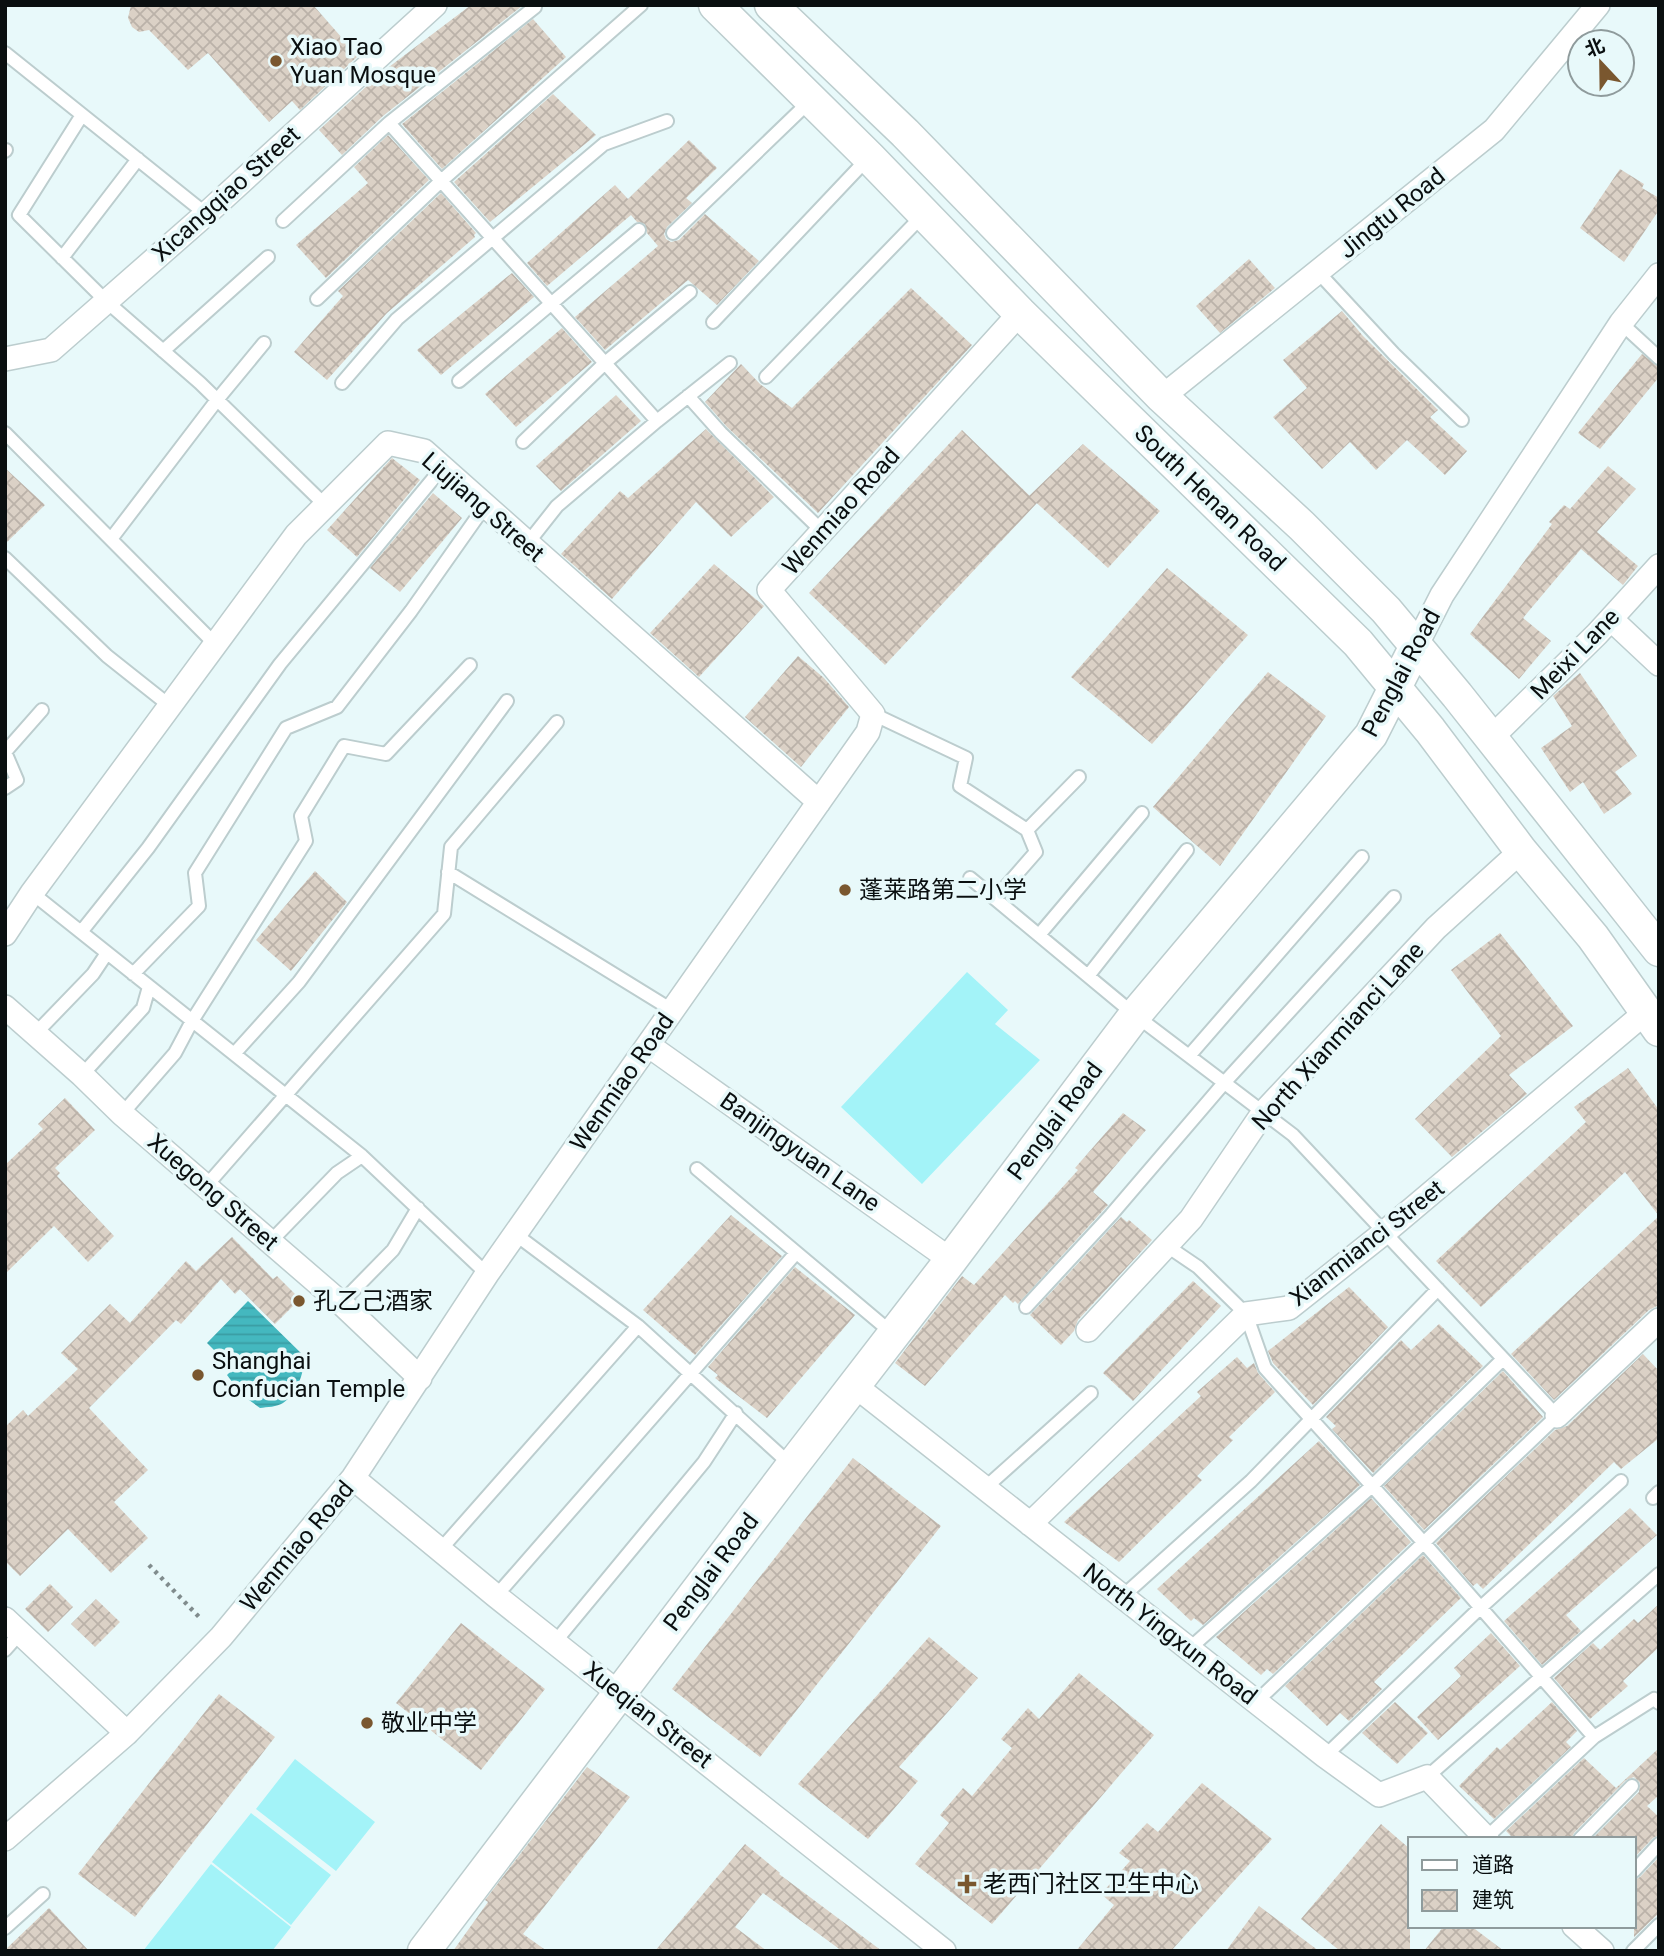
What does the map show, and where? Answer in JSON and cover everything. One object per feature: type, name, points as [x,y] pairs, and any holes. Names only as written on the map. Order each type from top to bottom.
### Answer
[{"type":"main road","name":"South Henan Road","points":[[715,5],[869,157],[1020,313],[1358,643],[1430,730],[1521,851],[1592,937],[1652,1021]]},
{"type":"main road","name":"South Henan Road","points":[[771,5],[905,133],[1163,397],[1386,610],[1659,950]]},
{"type":"main road","name":"Penglai Road","points":[[424,1951],[1135,1015],[1371,735],[1416,646]]},
{"type":"street","name":"Jingtu Road","points":[[1163,397],[1494,130],[1598,5]]},
{"type":"street","name":"Xicangqiao Street","points":[[5,359],[51,350],[206,214],[433,6]]},
{"type":"street","name":"Penglai Road","points":[[1416,646],[1442,594],[1621,323],[1659,275]]},
{"type":"street","name":"Wenmiao Road","points":[[5,1839],[127,1733],[220,1637],[353,1478],[487,1274],[868,732],[873,714],[769,590],[1020,313]]},
{"type":"street","name":"Liujiang Street","points":[[5,934],[32,893],[296,535],[388,443],[424,451],[819,802]]},
{"type":"street","name":"Meixi Lane","points":[[1490,740],[1611,619],[1659,566]]},
{"type":"street","points":[[1611,619],[1659,664]]},
{"type":"street","name":"North Xianmianci Lane","points":[[1088,1330],[1191,1219],[1263,1113],[1436,928],[1521,851]]},
{"type":"street","name":"Xuegong Street","points":[[5,1007],[82,1074],[122,1114],[341,1303],[420,1378]]},
{"type":"street","name":"Xianmianci Street","points":[[1245,1314],[1289,1308],[1652,1021]]},
{"type":"street","name":"Banjingyuan Lane","points":[[648,1045],[951,1260]]},
{"type":"street","points":[[1030,1524],[1245,1314]]},
{"type":"street","points":[[1557,1416],[1659,1320]]},
{"type":"street","name":"North Yingxun Road","points":[[854,1385],[1378,1795],[1427,1777]]},
{"type":"street","name":"Xueqian Street","points":[[353,1478],[944,1951]]},
{"type":"street","points":[[13,1626],[127,1733]]},
{"type":"street","points":[[1427,1777],[1486,1837]]},
{"type":"street","points":[[1578,1928],[1602,1951]]},
{"type":"lane","points":[[317,299],[441,181],[642,5]]},
{"type":"lane","points":[[283,221],[389,123],[535,7]]},
{"type":"lane","points":[[5,53],[206,214]]},
{"type":"lane","points":[[673,233],[811,100]]},
{"type":"lane","points":[[82,115],[19,215],[106,301],[217,400],[325,505]]},
{"type":"lane","points":[[342,383],[397,319],[604,144],[667,121]]},
{"type":"lane","points":[[389,123],[657,421]]},
{"type":"lane","points":[[713,322],[869,157]]},
{"type":"lane","points":[[62,258],[138,159]]},
{"type":"lane","points":[[765,377],[924,214]]},
{"type":"lane","points":[[459,381],[639,230]]},
{"type":"lane","points":[[163,351],[268,257]]},
{"type":"lane","points":[[1318,272],[1394,354],[1462,420]]},
{"type":"lane","points":[[523,442],[605,363],[690,292]]},
{"type":"lane","points":[[1621,323],[1659,358]]},
{"type":"lane","points":[[111,539],[264,343]]},
{"type":"lane","points":[[527,544],[557,506],[730,363]]},
{"type":"lane","points":[[688,396],[822,531]]},
{"type":"lane","points":[[5,433],[215,644]]},
{"type":"lane","points":[[81,932],[148,848],[280,664],[442,468]]},
{"type":"lane","points":[[133,974],[199,906],[195,873],[286,728],[337,707],[411,611],[485,506]]},
{"type":"lane","points":[[5,558],[107,656],[170,706]]},
{"type":"lane","points":[[122,1114],[175,1052],[306,841],[301,816],[344,746],[386,754],[470,665]]},
{"type":"lane","points":[[234,1054],[299,982],[507,701]]},
{"type":"lane","points":[[5,788],[17,780],[5,752],[42,710]]},
{"type":"lane","points":[[873,714],[966,758],[960,786],[1027,830],[1035,852],[995,899]]},
{"type":"lane","points":[[207,1185],[444,914],[451,847],[557,722]]},
{"type":"lane","points":[[1027,830],[1079,777]]},
{"type":"lane","points":[[1039,935],[1142,813]]},
{"type":"lane","points":[[1088,976],[1187,850]]},
{"type":"lane","points":[[1189,1056],[1362,857]]},
{"type":"lane","points":[[449,872],[673,1010]]},
{"type":"lane","points":[[970,878],[1135,1015],[1293,1135],[1557,1416],[1256,1702]]},
{"type":"lane","points":[[32,893],[362,1156],[487,1274]]},
{"type":"lane","points":[[1026,1307],[1111,1215],[1224,1083],[1394,897]]},
{"type":"lane","points":[[36,1034],[93,974],[107,953]]},
{"type":"lane","points":[[82,1074],[144,1008],[149,987]]},
{"type":"lane","points":[[270,1242],[337,1173],[362,1156]]},
{"type":"lane","points":[[697,1169],[894,1334]]},
{"type":"lane","points":[[341,1303],[393,1251],[418,1208]]},
{"type":"lane","points":[[515,1234],[638,1326],[792,1466]]},
{"type":"lane","points":[[1167,1246],[1199,1267],[1245,1314],[1265,1368],[1594,1737]]},
{"type":"lane","points":[[496,1595],[796,1253]]},
{"type":"lane","points":[[1122,1597],[1251,1481],[1438,1289]]},
{"type":"lane","points":[[441,1549],[638,1326]]},
{"type":"lane","points":[[1189,1649],[1372,1486],[1503,1359]]},
{"type":"lane","points":[[985,1488],[1091,1393]]},
{"type":"lane","points":[[555,1642],[704,1462],[736,1413]]},
{"type":"lane","points":[[1325,1756],[1480,1608],[1621,1481]]},
{"type":"lane","points":[[1427,1777],[1659,1574]]},
{"type":"lane","points":[[5,1650],[13,1626]]},
{"type":"lane","points":[[1488,1837],[1594,1737],[1657,1698]]},
{"type":"lane","points":[[1582,1837],[1632,1786]]},
{"type":"lane","points":[[1636,1869],[1659,1844]]},
{"type":"lane","points":[[5,1928],[43,1894]]},
{"type":"lane","points":[[1633,1951],[1659,1925]]},
{"type":"path","points":[[149,1564],[220,1637]]},
{"type":"shaded area","points":[[967,972],[1008,1010],[995,1024],[1040,1060],[922,1184],[841,1107]]},
{"type":"shaded area","points":[[248,1301],[305,1357],[296,1389],[288,1399],[278,1405],[260,1408],[242,1395],[227,1375],[233,1369],[207,1343]]},
{"type":"shaded area","points":[[295,1759],[375,1822],[336,1871],[256,1809]]},
{"type":"shaded area","points":[[251,1813],[331,1875],[291,1925],[212,1862]]},
{"type":"shaded area","points":[[211,1864],[291,1927],[272,1951],[143,1951]]},
{"type":"building","name":"Xiao Tao Yuan Mosque","points":[[131,5],[313,5],[358,56],[300,110],[292,101],[269,122],[208,53],[188,70],[149,30],[139,32],[132,27],[128,18]]},
{"type":"building","points":[[471,5],[522,6],[383,116],[342,155],[319,130],[381,73]]},
{"type":"building","points":[[533,19],[566,57],[442,169],[402,124]]},
{"type":"building","points":[[553,94],[596,135],[490,222],[454,182]]},
{"type":"building","points":[[388,135],[429,180],[326,278],[296,245],[368,183],[354,167]]},
{"type":"building","points":[[689,140],[717,168],[686,198],[692,203],[667,227],[664,234],[666,239],[671,242],[679,240],[705,214],[759,261],[717,305],[688,280],[605,350],[575,317],[658,246],[647,233],[645,224],[637,222],[631,215],[547,286],[527,263],[615,185],[628,199]]},
{"type":"building","points":[[1620,169],[1644,184],[1642,188],[1659,198],[1659,210],[1624,262],[1580,228]]},
{"type":"building","points":[[441,193],[476,233],[475,237],[387,313],[327,380],[294,352],[343,296],[338,291]]},
{"type":"building","points":[[1249,259],[1275,288],[1220,333],[1196,306]]},
{"type":"building","points":[[512,273],[534,297],[441,375],[417,350]]},
{"type":"building","points":[[911,288],[972,345],[818,513],[727,427],[705,402],[741,364],[760,384],[792,408]]},
{"type":"building","points":[[1342,311],[1363,336],[1438,410],[1430,417],[1467,451],[1445,475],[1407,440],[1376,470],[1350,442],[1322,469],[1273,417],[1307,388],[1283,360]]},
{"type":"building","points":[[562,328],[592,362],[516,427],[485,394]]},
{"type":"building","points":[[1642,354],[1659,367],[1659,377],[1600,449],[1578,433]]},
{"type":"building","points":[[616,395],[641,421],[561,491],[536,466]]},
{"type":"building","points":[[706,429],[774,497],[731,537],[696,502],[612,599],[561,554],[620,491],[628,498]]},
{"type":"building","points":[[962,430],[1037,503],[885,665],[809,593]]},
{"type":"building","points":[[1083,444],[1160,511],[1108,568],[1029,496]]},
{"type":"building","points":[[392,458],[420,480],[357,557],[327,530]]},
{"type":"building","points":[[1608,466],[1636,489],[1597,532],[1638,566],[1623,585],[1581,549],[1523,618],[1551,641],[1519,679],[1470,634],[1552,524],[1549,522],[1564,505],[1570,509]]},
{"type":"building","points":[[5,468],[45,505],[5,544]]},
{"type":"building","points":[[433,493],[462,518],[400,592],[370,568]]},
{"type":"building","points":[[714,564],[764,606],[699,677],[650,633]]},
{"type":"building","points":[[1167,568],[1248,635],[1152,744],[1071,677]]},
{"type":"building","points":[[798,656],[824,678],[849,707],[801,767],[745,717]]},
{"type":"building","points":[[1268,672],[1326,716],[1220,866],[1153,807]]},
{"type":"building","points":[[1580,673],[1637,756],[1615,772],[1632,794],[1604,814],[1583,782],[1570,792],[1541,748],[1572,726],[1553,696]]},
{"type":"building","points":[[315,871],[347,902],[291,971],[256,940]]},
{"type":"building","points":[[1500,933],[1573,1026],[1509,1075],[1527,1094],[1452,1157],[1415,1119],[1501,1036],[1451,970]]},
{"type":"building","points":[[1628,1068],[1659,1110],[1659,1216],[1625,1172],[1481,1307],[1436,1261],[1586,1122],[1574,1107]]},
{"type":"building","points":[[65,1098],[95,1130],[55,1168],[60,1173],[57,1176],[114,1236],[88,1262],[54,1226],[5,1274],[5,1165],[43,1129],[38,1124]]},
{"type":"building","points":[[1123,1113],[1146,1130],[1093,1192],[1108,1205],[1018,1304],[1005,1295],[925,1386],[895,1363],[962,1276],[974,1285],[1078,1170],[1075,1168]]},
{"type":"building","points":[[731,1215],[782,1256],[695,1355],[643,1310]]},
{"type":"building","points":[[1659,1216],[1659,1305],[1649,1310],[1554,1400],[1511,1354]]},
{"type":"building","points":[[1121,1217],[1127,1222],[1129,1220],[1152,1240],[1078,1320],[1074,1331],[1061,1345],[1030,1315]]},
{"type":"building","points":[[232,1237],[273,1279],[277,1276],[300,1299],[275,1324],[240,1289],[235,1294],[221,1279],[181,1324],[176,1320],[89,1408],[148,1470],[114,1502],[148,1538],[111,1573],[68,1529],[20,1576],[5,1561],[5,1427],[23,1410],[28,1416],[78,1369],[61,1353],[110,1304],[130,1323],[186,1261],[196,1271]]},
{"type":"building","points":[[795,1267],[855,1315],[767,1418],[715,1378],[718,1375],[708,1367]]},
{"type":"building","points":[[1193,1281],[1221,1306],[1133,1401],[1103,1373]]},
{"type":"building","points":[[1349,1287],[1388,1327],[1313,1405],[1273,1363],[1268,1351]]},
{"type":"building","points":[[1439,1324],[1483,1366],[1373,1473],[1332,1429],[1336,1426],[1326,1417],[1401,1340],[1411,1350]]},
{"type":"building","points":[[1643,1354],[1659,1371],[1659,1438],[1621,1469],[1614,1462],[1483,1589],[1477,1583],[1473,1586],[1436,1543],[1555,1430],[1567,1426]]},
{"type":"building","points":[[1237,1357],[1247,1368],[1254,1363],[1258,1373],[1275,1392],[1229,1437],[1233,1440],[1197,1476],[1202,1480],[1119,1562],[1064,1522],[1201,1396],[1197,1392]]},
{"type":"building","points":[[1503,1371],[1543,1417],[1424,1530],[1384,1486]]},
{"type":"building","points":[[1319,1441],[1360,1485],[1203,1625],[1194,1618],[1191,1621],[1157,1589]]},
{"type":"building","points":[[853,1458],[941,1526],[760,1757],[672,1689]]},
{"type":"building","points":[[1371,1498],[1411,1542],[1273,1674],[1267,1669],[1261,1675],[1216,1637]]},
{"type":"building","points":[[1630,1508],[1657,1535],[1566,1615],[1581,1631],[1542,1665],[1504,1621]]},
{"type":"building","points":[[1423,1555],[1461,1598],[1374,1682],[1382,1689],[1349,1721],[1340,1713],[1327,1726],[1285,1686]]},
{"type":"building","points":[[50,1584],[73,1607],[48,1632],[25,1609]]},
{"type":"building","points":[[96,1599],[120,1622],[95,1647],[71,1624]]},
{"type":"building","points":[[1659,1604],[1659,1647],[1623,1681],[1628,1686],[1590,1719],[1554,1678],[1593,1643],[1600,1650],[1634,1619],[1638,1623]]},
{"type":"building","points":[[461,1623],[545,1689],[481,1770],[396,1703]]},
{"type":"building","points":[[1491,1633],[1520,1666],[1438,1740],[1417,1717],[1461,1676],[1454,1668]]},
{"type":"building","points":[[929,1637],[978,1678],[899,1767],[918,1781],[868,1839],[798,1784]]},
{"type":"building","points":[[1079,1673],[1154,1735],[992,1924],[915,1864],[949,1823],[940,1815],[963,1788],[972,1796],[1012,1748],[1001,1739],[1028,1708],[1039,1719]]},
{"type":"building","points":[[219,1694],[275,1737],[135,1917],[78,1874]]},
{"type":"building","points":[[1395,1702],[1428,1733],[1397,1764],[1362,1733]]},
{"type":"building","points":[[1552,1702],[1577,1731],[1566,1742],[1571,1747],[1494,1819],[1459,1786],[1497,1747],[1500,1750]]},
{"type":"building","points":[[1659,1748],[1659,1795],[1647,1806],[1659,1817],[1659,1835],[1636,1856],[1636,1837],[1594,1837],[1639,1792],[1640,1783],[1634,1777],[1626,1780],[1572,1837],[1512,1837],[1506,1831],[1584,1758],[1616,1788]]},
{"type":"building","points":[[587,1767],[630,1797],[523,1934],[547,1951],[453,1951],[488,1902],[485,1900]]},
{"type":"building","points":[[1202,1783],[1272,1839],[1171,1951],[1076,1951],[1114,1905],[1101,1894],[1130,1861],[1119,1853],[1147,1823],[1158,1832]]},
{"type":"building","points":[[1381,1824],[1408,1847],[1410,1951],[1340,1951],[1301,1919]]},
{"type":"building","points":[[745,1844],[779,1874],[882,1951],[842,1951],[763,1893],[735,1927],[767,1951],[655,1951]]},
{"type":"building","points":[[1659,1857],[1659,1913],[1634,1937],[1636,1879]]},
{"type":"building","points":[[1259,1906],[1319,1951],[1226,1951]]},
{"type":"building","points":[[49,1908],[89,1951],[5,1951],[5,1950]]},
{"type":"building","points":[[1442,1928],[1474,1928],[1504,1951],[1424,1951]]},
{"type":"place","name":"Xiao Tao Yuan Mosque","points":[[276,61]]},
{"type":"place","name":"蓬莱路第二小学","points":[[845,890]]},
{"type":"place","name":"孔乙己酒家","points":[[299,1301]]},
{"type":"place","name":"Shanghai Confucian Temple","points":[[198,1375]]},
{"type":"place","name":"敬业中学","points":[[367,1723]]},
{"type":"place","name":"老西门社区卫生中心","points":[[967,1884]]}]
